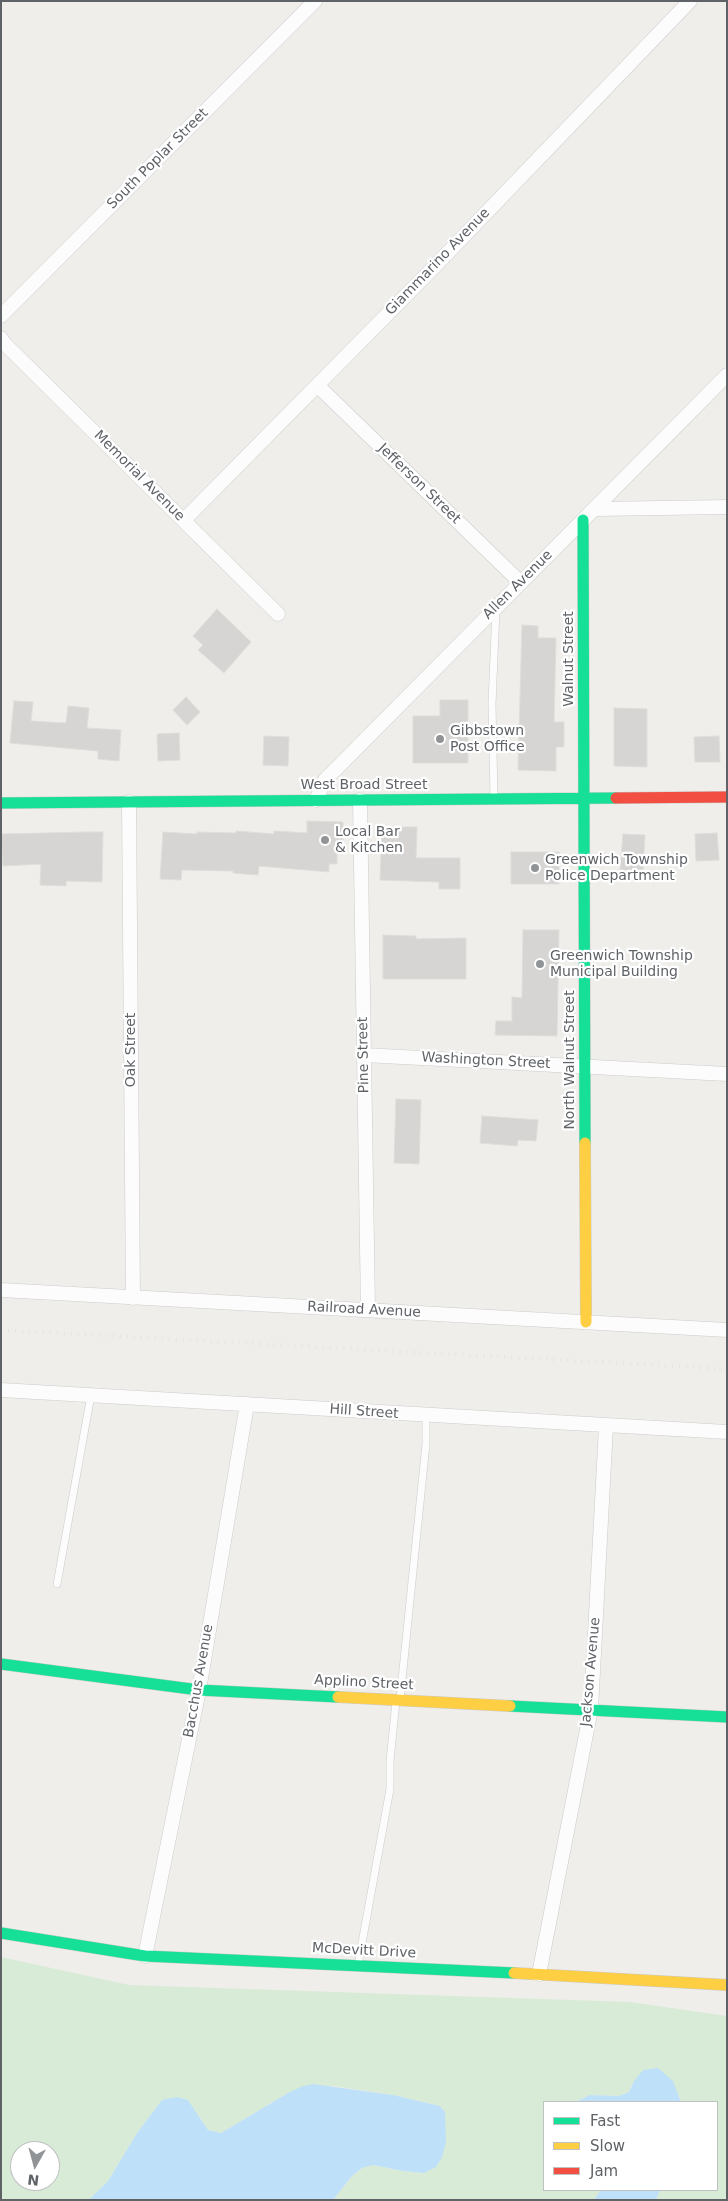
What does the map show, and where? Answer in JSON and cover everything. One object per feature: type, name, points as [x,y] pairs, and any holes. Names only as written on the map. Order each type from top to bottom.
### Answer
[{"type":"street","name":"South Poplar Street","points":[[1,316],[315,1]]},
{"type":"street","name":"Giammarino Avenue","points":[[184,520],[318,386],[690,1]]},
{"type":"street","name":"Memorial Avenue","points":[[1,338],[4,344],[278,614]]},
{"type":"street","name":"Allen Avenue","points":[[316,800],[325,780],[727,375]]},
{"type":"street","name":"Jefferson Street","points":[[318,386],[521,583]]},
{"type":"street","points":[[594,509],[727,507]]},
{"type":"street","name":"Walnut Street","points":[[583,520],[584,798]]},
{"type":"street","name":"West Broad Street","points":[[1,802],[727,797]]},
{"type":"street","name":"North Walnut Street","points":[[584,798],[586,1322]]},
{"type":"street","name":"Pine Street","points":[[360,800],[368,1310]]},
{"type":"street","name":"Oak Street","points":[[129,802],[133,1298]]},
{"type":"street","name":"Washington Street","points":[[364,1055],[727,1074]]},
{"type":"street","name":"Railroad Avenue","points":[[1,1290],[727,1330]]},
{"type":"street","name":"Hill Street","points":[[1,1390],[727,1432]]},
{"type":"street","name":"Bacchus Avenue","points":[[145,1956],[199,1690],[247,1404]]},
{"type":"street","name":"Jackson Avenue","points":[[539,1974],[591,1709],[606,1426]]},
{"type":"street","name":"Applino Street","points":[[1,1664],[199,1690],[727,1717]]},
{"type":"street","name":"McDevitt Drive","points":[[1,1933],[145,1956],[539,1974],[727,1985]]},
{"type":"lane","points":[[494,799],[492,704],[496,607]]},
{"type":"lane","points":[[57,1584],[91,1395]]},
{"type":"lane","points":[[358,1965],[390,1789],[390,1761],[426,1444],[426,1416]]},
{"type":"green space","points":[[1,1957],[129,1985],[630,2002],[727,2016],[727,2200],[656,2200],[660,2191],[718,2191],[718,2101],[681,2101],[680,2097],[634,2081],[629,2092],[619,2096],[590,2095],[577,2101],[543,2101],[543,2191],[600,2191],[594,2200],[333,2200],[352,2176],[362,2168],[373,2165],[423,2173],[445,2121],[445,2112],[440,2106],[393,2095],[333,2086],[288,2093],[221,2133],[208,2130],[188,2100],[162,2100],[137,2133],[108,2181],[91,2199],[1,2200]]},
{"type":"water","points":[[658,2068],[673,2081],[681,2101],[577,2101],[590,2095],[619,2096],[629,2092],[634,2081],[643,2070]]},
{"type":"water","points":[[313,2084],[393,2095],[440,2106],[445,2112],[446,2143],[442,2157],[436,2167],[424,2173],[373,2165],[362,2168],[352,2176],[333,2200],[86,2200],[91,2198],[108,2181],[137,2133],[162,2100],[177,2097],[188,2100],[208,2130],[221,2133],[288,2093],[303,2086]]},
{"type":"water","points":[[600,2191],[660,2191],[656,2200],[594,2200]]},
{"type":"building","points":[[217,609],[251,642],[224,673],[198,650],[203,645],[193,636]]},
{"type":"building","points":[[522,625],[538,626],[538,638],[556,638],[554,722],[564,722],[564,747],[556,747],[556,771],[518,770]]},
{"type":"building","points":[[186,697],[200,712],[187,725],[173,710]]},
{"type":"building","name":"Gibbstown Post Office","points":[[440,700],[468,700],[468,763],[413,763],[413,716],[440,716]]},
{"type":"building","points":[[14,701],[33,702],[31,721],[66,723],[68,706],[89,708],[87,728],[121,730],[119,761],[98,759],[98,751],[10,743]]},
{"type":"building","points":[[614,708],[647,709],[647,767],[614,766]]},
{"type":"building","points":[[179,733],[180,760],[158,761],[157,734]]},
{"type":"building","points":[[264,736],[289,737],[288,766],[263,765]]},
{"type":"building","points":[[719,736],[720,762],[695,762],[694,737]]},
{"type":"building","points":[[307,821],[343,822],[343,844],[337,844],[337,864],[329,864],[329,872],[259,866],[258,875],[233,873],[233,871],[182,870],[181,880],[160,879],[163,832],[197,834],[197,832],[236,833],[236,831],[274,834],[274,831],[307,833]]},
{"type":"building","points":[[382,827],[417,827],[416,858],[460,858],[460,889],[439,889],[439,882],[380,880]]},
{"type":"building","points":[[103,832],[102,882],[66,881],[66,886],[40,885],[41,864],[3,866],[1,834]]},
{"type":"building","points":[[717,833],[719,860],[696,861],[695,834]]},
{"type":"building","points":[[623,834],[645,835],[643,871],[620,870]]},
{"type":"building","name":"Greenwich Township Police Department","points":[[511,852],[559,852],[559,884],[511,884]]},
{"type":"building","name":"Greenwich Township Municipal Building","points":[[523,930],[559,930],[557,1036],[495,1035],[496,1021],[512,1021],[512,997],[522,998]]},
{"type":"building","points":[[383,935],[416,936],[416,939],[466,938],[466,979],[383,979]]},
{"type":"building","points":[[396,1099],[421,1100],[419,1164],[394,1163]]},
{"type":"building","points":[[482,1116],[538,1120],[536,1141],[518,1140],[517,1146],[480,1143]]},
{"type":"railway","points":[[1,1330],[727,1369]]},
{"type":"traffic: fast","points":[[583,520],[585,1143]]},
{"type":"traffic: fast","points":[[1,803],[616,798]]},
{"type":"traffic: fast","points":[[1,1664],[199,1690],[338,1697]]},
{"type":"traffic: fast","points":[[510,1706],[727,1717]]},
{"type":"traffic: fast","points":[[1,1933],[145,1956],[514,1973]]},
{"type":"traffic: slow","points":[[585,1143],[586,1322]]},
{"type":"traffic: slow","points":[[338,1697],[510,1706]]},
{"type":"traffic: slow","points":[[514,1973],[727,1985]]},
{"type":"traffic: jam","points":[[616,798],[727,797]]},
{"type":"place","name":"Gibbstown Post Office","points":[[440,739]]},
{"type":"place","name":"Local Bar & Kitchen","points":[[325,840]]},
{"type":"place","name":"Greenwich Township Police Department","points":[[535,868]]},
{"type":"place","name":"Greenwich Township Municipal Building","points":[[540,964]]}]
